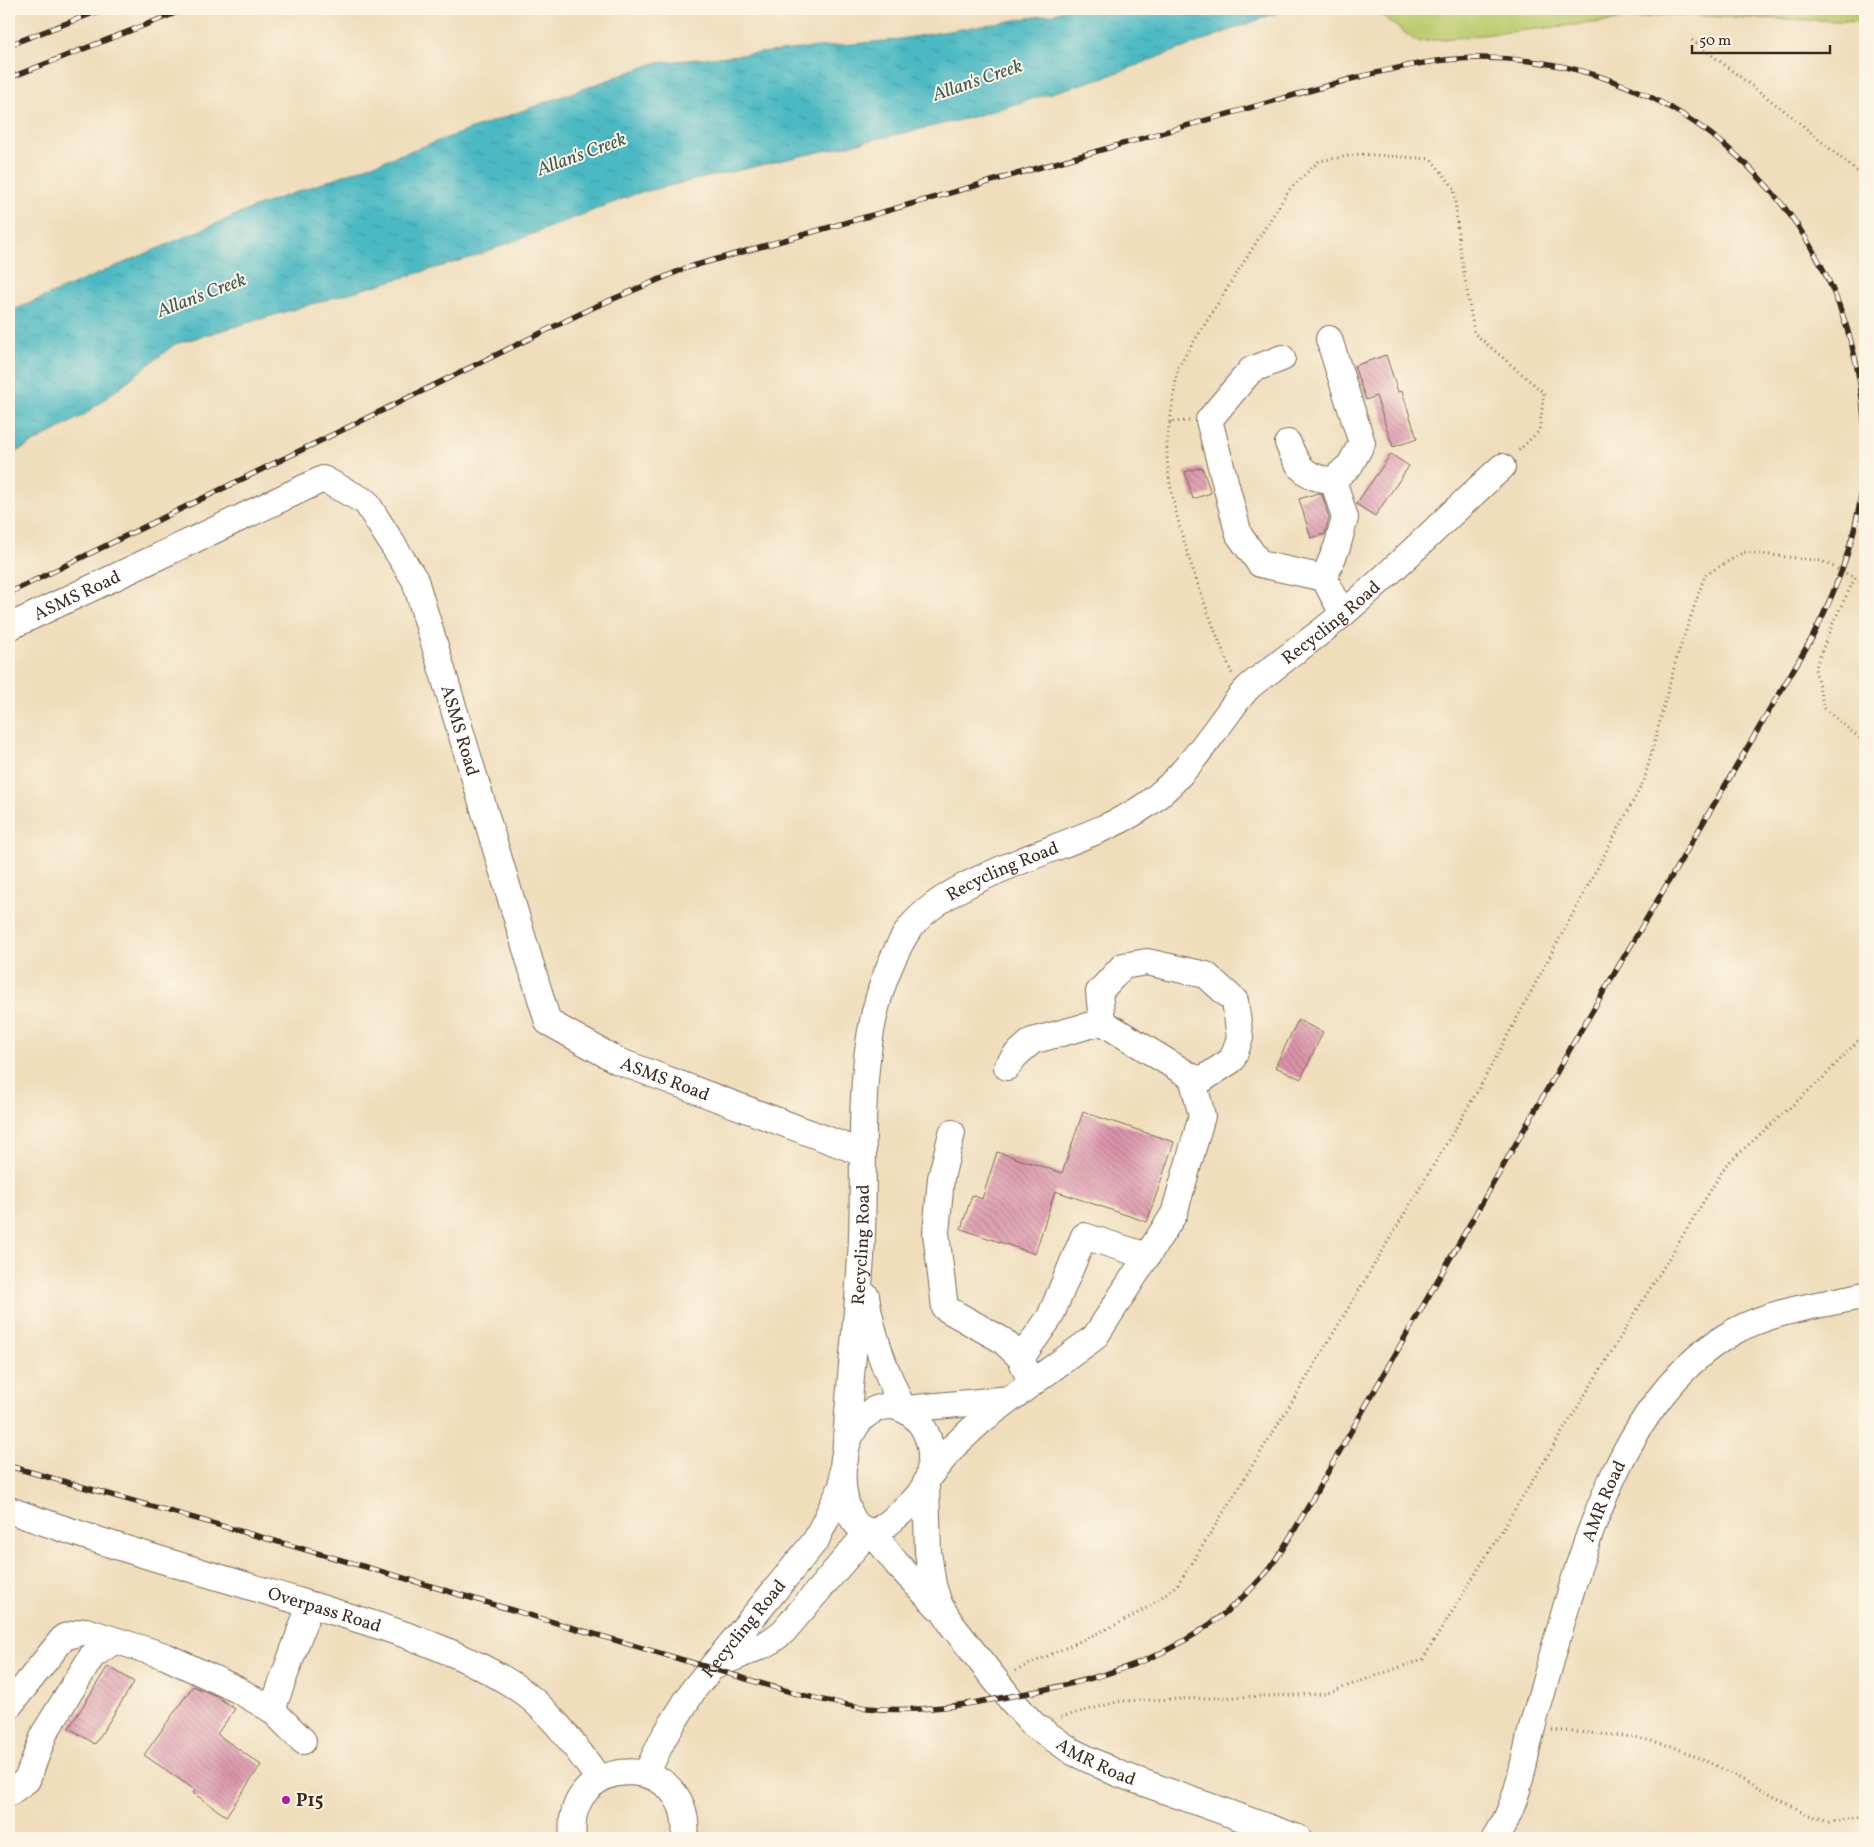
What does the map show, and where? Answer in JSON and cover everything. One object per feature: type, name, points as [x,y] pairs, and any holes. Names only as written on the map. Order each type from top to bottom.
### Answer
[{"type":"street","points":[[1288,443],[1295,462],[1316,479],[1333,480],[1350,465],[1362,443],[1329,339]]},
{"type":"street","points":[[1282,358],[1250,370],[1209,420],[1239,535],[1260,564],[1324,578],[1343,614]]},
{"type":"street","name":"Recycling Road","points":[[646,1774],[677,1715],[709,1668],[812,1546],[824,1525],[844,1472],[848,1393],[862,1256],[862,1104],[875,1014],[893,960],[904,936],[916,920],[954,893],[1006,868],[1109,825],[1143,808],[1171,785],[1189,765],[1246,690],[1343,614],[1502,467]]},
{"type":"street","name":"ASMS Road","points":[[9,627],[323,479],[366,502],[415,580],[548,1022],[618,1061],[863,1153]]},
{"type":"street","points":[[1324,578],[1338,547],[1345,518],[1333,480]]},
{"type":"street","points":[[1007,1067],[1015,1056],[1032,1041],[1102,1022],[1192,1077],[1203,1079],[1232,1060],[1240,1038],[1235,1001],[1206,975],[1147,962],[1123,966],[1100,992],[1102,1022]]},
{"type":"street","points":[[709,1668],[768,1643],[783,1632],[871,1531],[902,1512],[969,1432],[1095,1337],[1174,1214],[1202,1116],[1192,1077]]},
{"type":"street","points":[[952,1133],[941,1178],[936,1233],[945,1308],[1002,1340],[1021,1358]]},
{"type":"street","points":[[1021,1391],[1021,1358],[1050,1318],[1084,1236],[1147,1256]]},
{"type":"street","points":[[862,1256],[874,1336],[884,1368],[904,1409],[921,1423],[930,1443],[931,1458],[927,1480]]},
{"type":"street","name":"AMR Road","points":[[1495,1838],[1502,1828],[1514,1796],[1532,1728],[1592,1525],[1612,1474],[1636,1433],[1658,1401],[1686,1369],[1710,1348],[1734,1332],[1768,1316],[1865,1295]]},
{"type":"street","points":[[871,1531],[857,1524],[850,1514],[845,1501],[844,1472],[850,1436],[863,1416],[884,1406],[904,1409],[1021,1391]]},
{"type":"street","name":"AMR Road","points":[[927,1480],[928,1552],[935,1592],[944,1613]]},
{"type":"street","name":"Overpass Road","points":[[9,1510],[69,1531],[367,1622],[428,1644],[470,1662],[514,1686],[548,1715],[599,1779]]},
{"type":"street","name":"AMR Road","points":[[871,1531],[897,1564],[944,1613],[1034,1725],[1073,1752],[1119,1774],[1298,1838]]},
{"type":"street","points":[[272,1710],[310,1605]]},
{"type":"street","points":[[9,1706],[64,1637],[86,1631],[165,1656],[236,1689],[272,1710],[303,1741]]},
{"type":"street","points":[[9,1793],[26,1780],[45,1732],[92,1656],[114,1641]]},
{"type":"street","points":[[570,1834],[574,1813],[579,1800],[599,1779],[622,1771],[646,1774],[662,1781],[674,1793],[682,1808],[686,1825],[685,1838]]},
{"type":"path","points":[[1692,40],[1791,116],[1865,178]]},
{"type":"path","points":[[1246,690],[1232,675],[1205,604],[1174,507],[1166,438],[1178,367],[1289,190],[1319,161],[1360,154],[1431,159],[1454,188],[1459,242],[1474,333],[1544,393],[1539,431],[1502,467]]},
{"type":"path","points":[[1170,422],[1209,420]]},
{"type":"path","points":[[996,1680],[1126,1620],[1153,1604],[1177,1585],[1192,1562],[1306,1379],[1480,1087],[1644,781],[1676,660],[1705,575],[1744,552],[1822,561],[1865,583]]},
{"type":"path","points":[[1855,578],[1832,625],[1815,669],[1824,708],[1865,743]]},
{"type":"path","points":[[1034,1725],[1121,1701],[1325,1694],[1423,1659],[1726,1165],[1824,1077],[1865,1033]]},
{"type":"path","points":[[1532,1728],[1636,1737],[1671,1746],[1711,1764],[1809,1816],[1829,1821],[1865,1817]]},
{"type":"green space","points":[[1373,9],[1865,9],[1865,22],[1666,15],[1417,42]]},
{"type":"water","name":"Allan's Creek","points":[[1064,9],[1287,9],[1108,76],[969,118],[638,193],[473,257],[175,344],[84,415],[9,456],[9,312],[255,207],[655,63],[894,40],[1053,14]]},
{"type":"building","points":[[1386,355],[1398,392],[1402,391],[1417,439],[1393,447],[1376,396],[1366,400],[1354,366]]},
{"type":"building","points":[[1391,454],[1409,466],[1375,516],[1356,504]]},
{"type":"building","points":[[1202,467],[1211,493],[1193,499],[1185,472]]},
{"type":"building","points":[[1318,493],[1322,494],[1329,518],[1325,534],[1311,538],[1299,499]]},
{"type":"building","points":[[1298,1020],[1323,1032],[1301,1079],[1275,1067]]},
{"type":"building","points":[[1083,1112],[1174,1142],[1147,1222],[1055,1191],[1035,1254],[961,1229],[972,1195],[982,1199],[997,1152],[1062,1173]]},
{"type":"building","points":[[108,1666],[134,1682],[95,1744],[69,1728]]},
{"type":"building","points":[[193,1686],[216,1696],[235,1709],[217,1734],[261,1765],[226,1816],[193,1793],[195,1790],[144,1755]]},
{"type":"railway","points":[[9,45],[104,9]]},
{"type":"railway","points":[[9,78],[186,9]]},
{"type":"railway","points":[[9,593],[592,308],[686,268],[1351,79],[1432,62],[1464,58],[1558,66],[1630,88],[1695,123],[1751,169],[1797,225],[1832,289],[1856,360],[1865,437]]},
{"type":"railway","points":[[9,1466],[348,1562],[787,1691],[847,1705],[886,1709],[923,1709],[977,1702],[1048,1689],[1117,1671],[1180,1644],[1209,1625],[1237,1603],[1267,1571],[1294,1531],[1581,1030],[1812,638],[1832,595],[1848,552],[1859,507],[1865,460]]},
{"type":"place","name":"P15","points":[[286,1800]]}]
